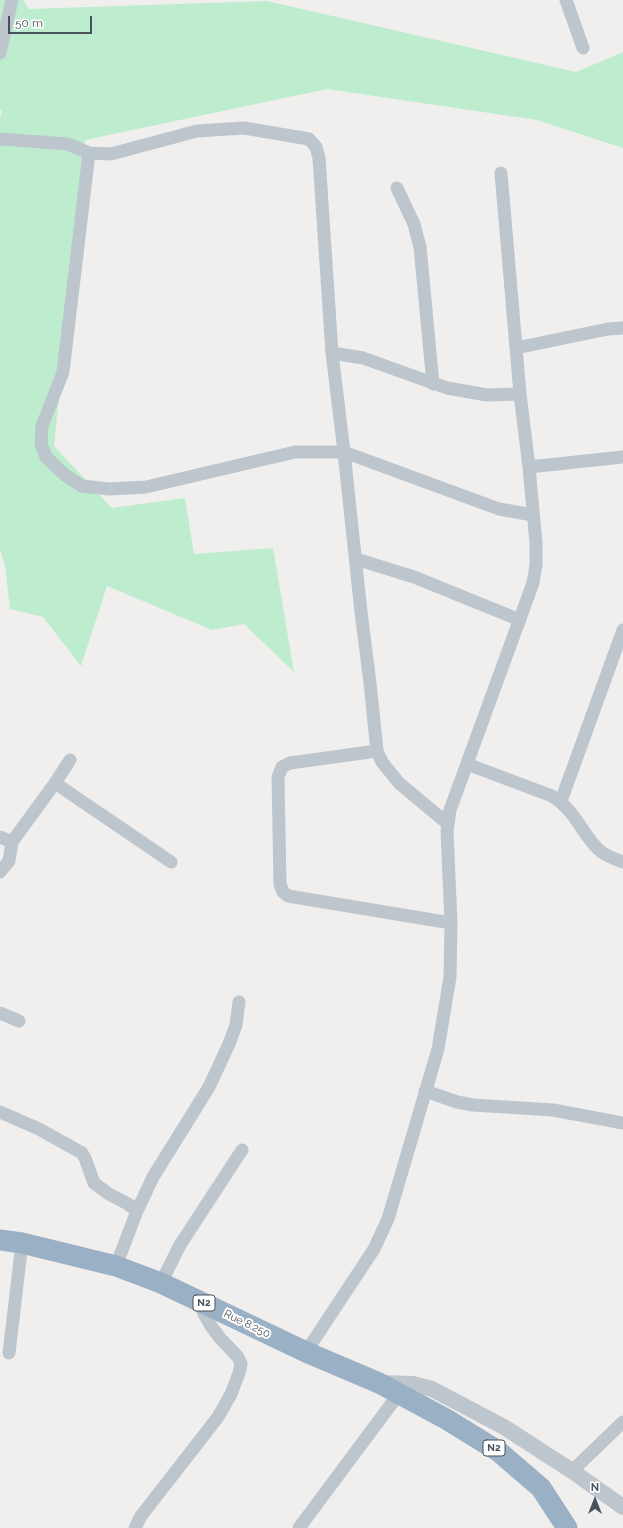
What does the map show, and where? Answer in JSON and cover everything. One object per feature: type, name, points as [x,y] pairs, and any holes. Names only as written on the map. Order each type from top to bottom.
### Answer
[{"type":"highway","name":"Rue 8.250","points":[[0,1240],[22,1243],[116,1266],[161,1283],[306,1352],[379,1383],[398,1394]]},
{"type":"highway","name":"N2","points":[[398,1394],[446,1419],[498,1451],[540,1488],[567,1528]]},
{"type":"street","points":[[0,53],[12,0]]},
{"type":"street","points":[[566,0],[583,48]]},
{"type":"street","points":[[0,139],[68,144],[89,153],[111,154],[197,131],[244,128],[309,139],[316,147],[319,158],[332,353],[377,751],[382,762],[400,782],[448,824]]},
{"type":"street","points":[[89,153],[63,372],[42,426],[41,444],[46,457],[64,475],[82,486],[109,490],[146,487],[295,452],[344,452],[499,509],[533,515]]},
{"type":"street","points":[[306,1352],[370,1255],[388,1219],[438,1049],[450,977],[451,923],[448,824],[450,810],[533,583],[536,565],[529,467],[520,394],[501,173]]},
{"type":"street","points":[[397,188],[414,224],[420,247],[433,384]]},
{"type":"street","points":[[516,348],[608,329],[623,328]]},
{"type":"street","points":[[332,353],[363,358],[447,388],[487,395],[520,394]]},
{"type":"street","points":[[529,467],[623,457]]},
{"type":"street","points":[[356,559],[414,577],[520,620]]},
{"type":"street","points":[[561,801],[623,630]]},
{"type":"street","points":[[377,751],[290,763],[282,767],[278,777],[280,884],[283,892],[288,896],[451,923]]},
{"type":"street","points":[[0,872],[9,861],[6,839],[55,782],[70,760]]},
{"type":"street","points":[[467,764],[552,796],[561,801],[598,849],[606,855],[623,862]]},
{"type":"street","points":[[55,782],[171,862]]},
{"type":"street","points":[[116,1266],[137,1211],[153,1177],[209,1087],[236,1025],[239,1002]]},
{"type":"street","points":[[0,1014],[19,1021]]},
{"type":"street","points":[[425,1091],[456,1102],[473,1105],[553,1110],[623,1123]]},
{"type":"street","points":[[0,1112],[39,1129],[82,1153],[94,1183],[137,1211]]},
{"type":"street","points":[[161,1283],[180,1245],[242,1150]]},
{"type":"street","points":[[9,1353],[22,1243]]},
{"type":"street","points":[[135,1528],[141,1516],[218,1417],[231,1394],[239,1373],[240,1364],[238,1358],[211,1326],[204,1314],[200,1301]]},
{"type":"street","points":[[379,1383],[413,1384],[432,1389],[504,1427],[572,1471],[623,1507]]},
{"type":"street","points":[[298,1528],[398,1394]]},
{"type":"street","points":[[572,1471],[623,1422]]},
{"type":"green space","points":[[0,0],[23,0],[29,9],[267,1],[576,72],[623,52],[623,148],[537,120],[327,89],[85,140],[54,446],[112,508],[185,498],[194,554],[273,548],[294,672],[244,624],[212,630],[107,586],[81,666],[43,617],[10,609],[5,565],[0,550],[0,118],[2,111],[0,110]]}]
